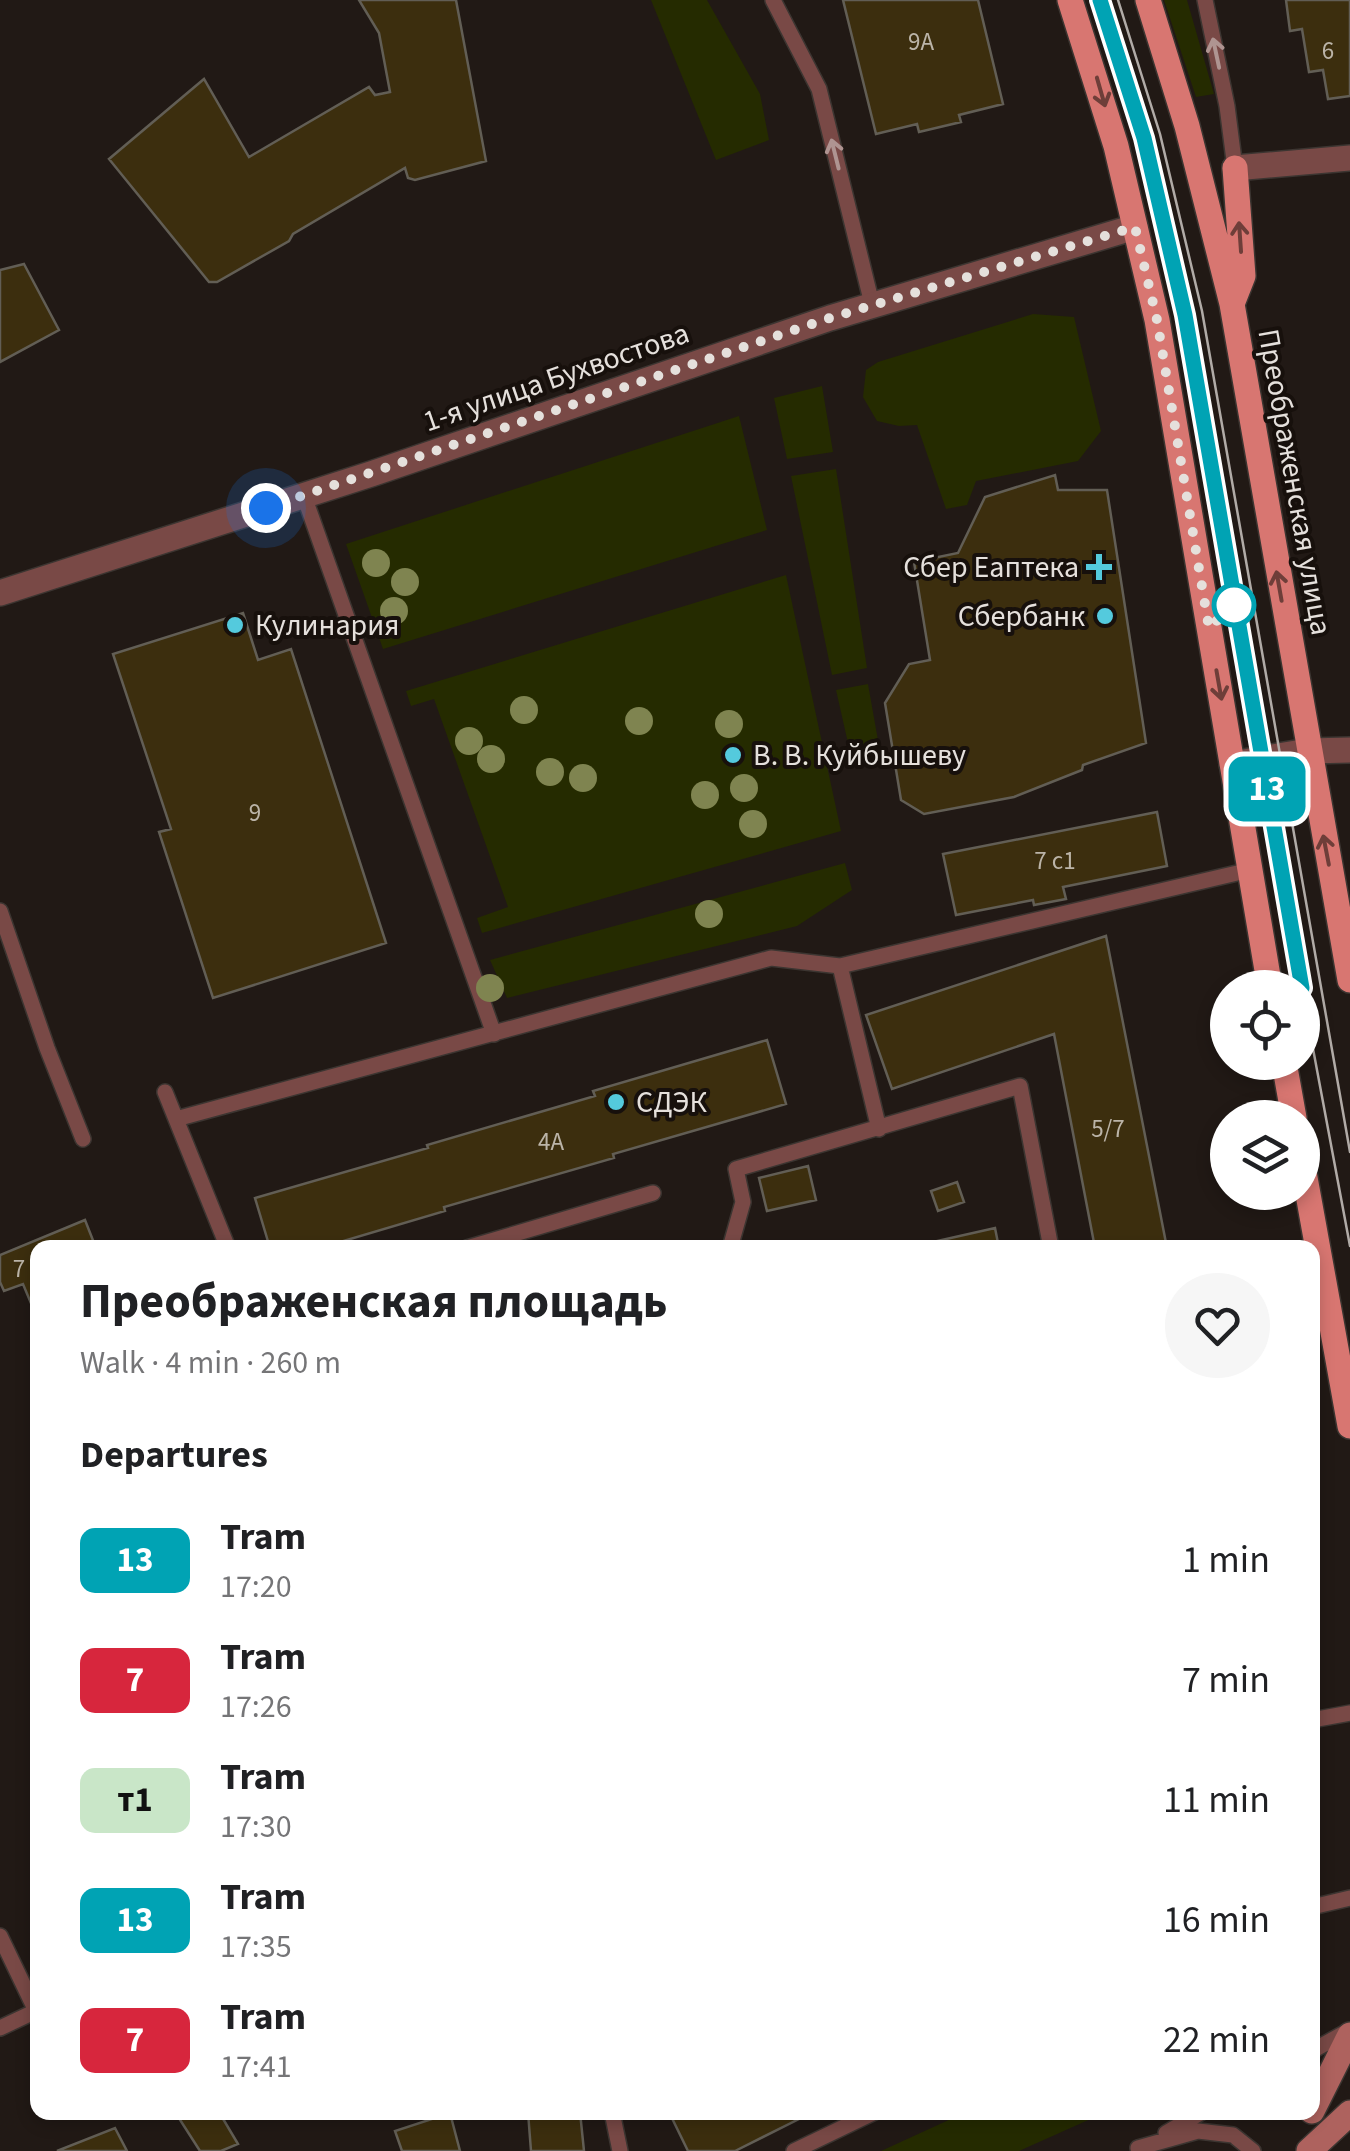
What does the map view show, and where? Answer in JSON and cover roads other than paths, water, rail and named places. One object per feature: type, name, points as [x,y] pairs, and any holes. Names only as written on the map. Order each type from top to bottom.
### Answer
[{"type":"main road","points":[[1070,0],[1096,76],[1157,320],[1267,970]]},
{"type":"main road","name":"Преображенская улица","points":[[1148,0],[1188,126],[1232,304],[1350,980]]},
{"type":"main road","points":[[1232,304],[1242,276],[1236,168]]},
{"type":"main road","points":[[1311,1210],[1316,1240]]},
{"type":"main road","points":[[1320,1260],[1350,1426]]},
{"type":"main road","points":[[1320,2095],[1350,2032]]},
{"type":"main road","points":[[1309,2151],[1350,2113]]},
{"type":"main road","points":[[1292,2151],[1308,2120]]},
{"type":"street","points":[[1236,168],[1350,158]]},
{"type":"street","name":"1-я улица Бухвостова","points":[[0,592],[304,496],[872,304],[1135,227]]},
{"type":"street","points":[[1232,764],[1308,751],[1350,750]]},
{"type":"lane","points":[[773,0],[819,89],[872,304]]},
{"type":"lane","points":[[1206,0],[1228,106],[1236,168]]},
{"type":"lane","points":[[304,496],[494,1034]]},
{"type":"lane","points":[[176,1119],[771,958],[840,966],[1250,870]]},
{"type":"lane","points":[[0,910],[83,1139]]},
{"type":"lane","points":[[840,966],[879,1129]]},
{"type":"lane","points":[[732,1240],[743,1202],[736,1169],[1020,1086],[1049,1240]]},
{"type":"lane","points":[[165,1092],[225,1240]]},
{"type":"lane","points":[[494,1240],[653,1193]]},
{"type":"lane","points":[[1320,1719],[1350,1713]]},
{"type":"lane","points":[[1320,1904],[1350,1898]]},
{"type":"lane","points":[[0,1936],[30,1998]]},
{"type":"lane","points":[[0,2028],[30,2014]]},
{"type":"lane","points":[[1320,2047],[1350,2032]]},
{"type":"lane","points":[[614,2120],[620,2151]]},
{"type":"lane","points":[[794,2151],[858,2120]]},
{"type":"lane","points":[[1135,2150],[1188,2120]]},
{"type":"lane","points":[[1135,2150],[1198,2130],[1233,2135],[1253,2151]]},
{"type":"tram line","points":[[1100,0],[1144,138],[1185,315],[1299,970]]},
{"type":"tram line","name":"13","points":[[1100,0],[1144,138],[1185,315],[1299,970]]},
{"type":"tram line","points":[[1118,0],[1160,134],[1202,311],[1350,1152]]},
{"type":"tram line","points":[[1319,1080],[1350,1246]]},
{"type":"place","name":"Сбер Еаптека","points":[[1099,567]]},
{"type":"place","name":"Сбербанк","points":[[1105,616]]},
{"type":"place","name":"Кулинария","points":[[235,625]]},
{"type":"place","name":"В. В. Куйбышеву","points":[[733,755]]},
{"type":"place","name":"СДЭК","points":[[616,1102]]}]
